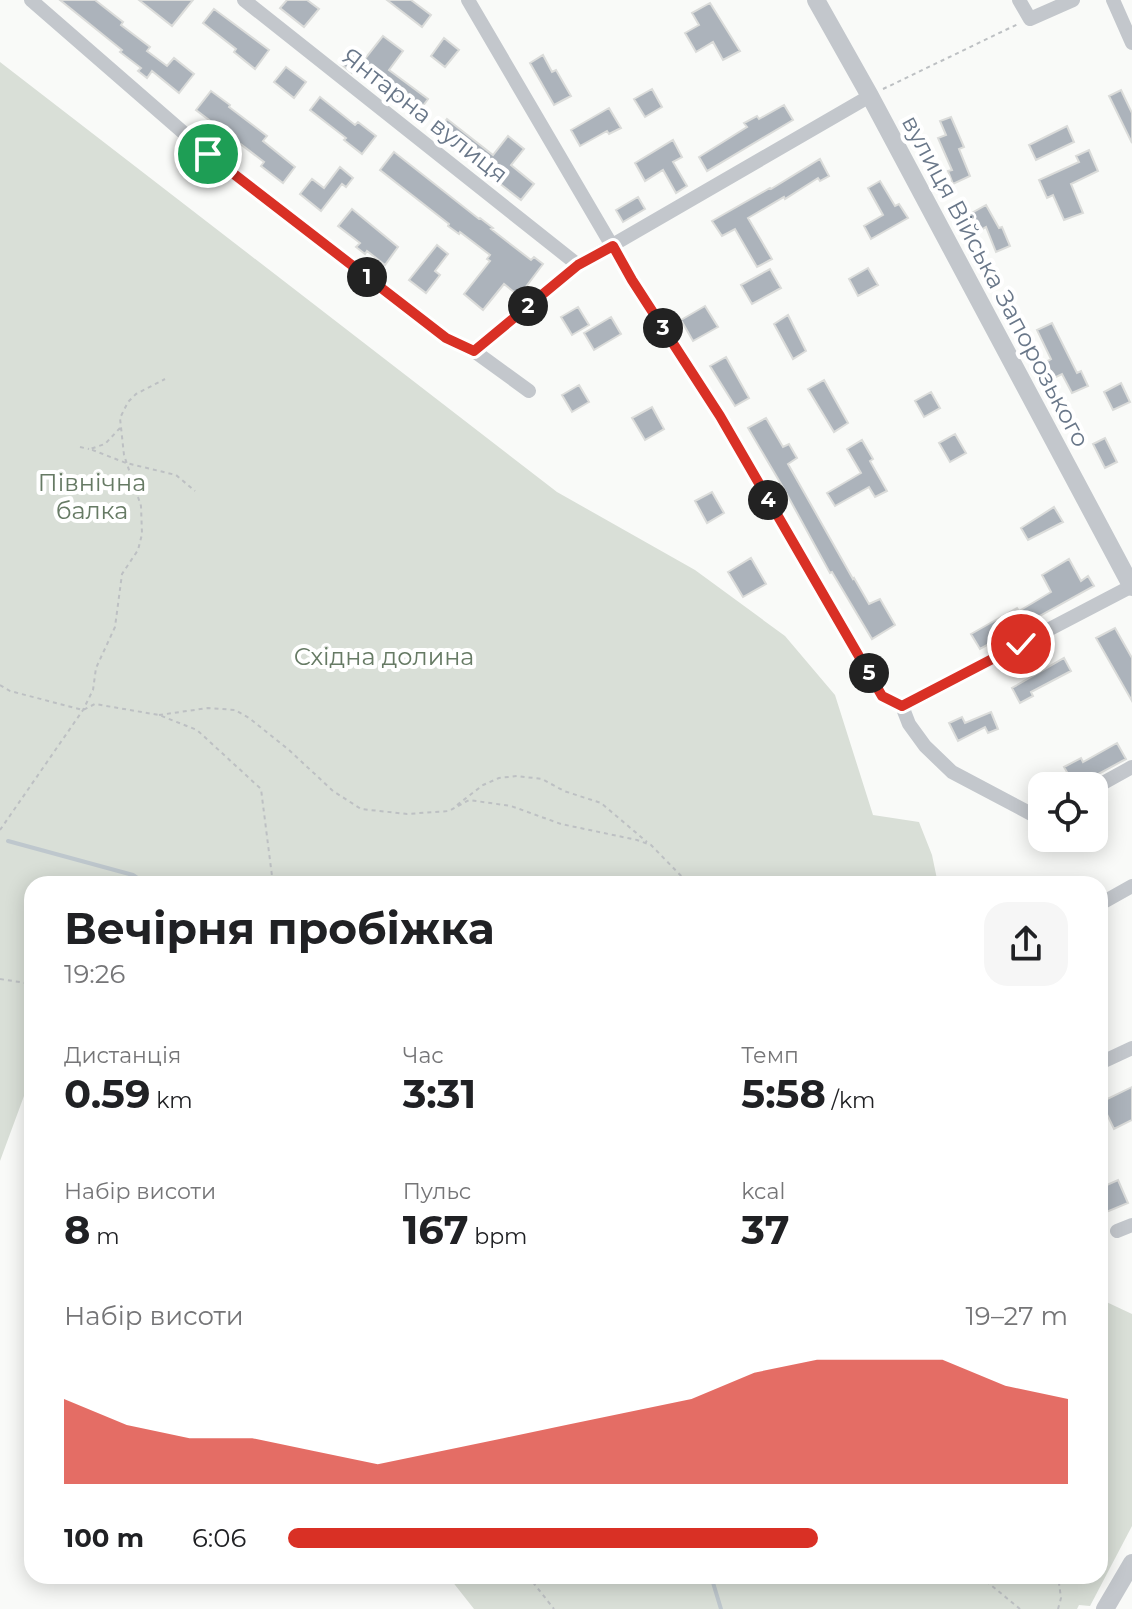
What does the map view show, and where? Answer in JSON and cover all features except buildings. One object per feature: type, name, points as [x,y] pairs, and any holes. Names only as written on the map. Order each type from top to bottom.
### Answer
[{"type":"street","points":[[31,0],[208,154],[446,338],[474,351],[529,391]]},
{"type":"street","name":"Янтарна вулиця","points":[[244,0],[578,265]]},
{"type":"street","points":[[468,0],[632,280],[720,416],[882,696],[902,706],[909,724],[925,746],[952,772],[1028,810]]},
{"type":"street","name":"вулиця Війська Запорозького","points":[[816,0],[1132,586]]},
{"type":"street","points":[[1019,0],[1030,19],[1073,0]]},
{"type":"street","points":[[1113,0],[1132,43]]},
{"type":"street","points":[[474,351],[578,265],[870,96]]},
{"type":"street","points":[[902,706],[1132,586]]},
{"type":"street","points":[[1108,780],[1132,767]]},
{"type":"street","points":[[1108,900],[1132,886]]},
{"type":"street","points":[[1108,1059],[1132,1048]]},
{"type":"street","points":[[1117,1231],[1132,1225]]},
{"type":"street","points":[[1105,1609],[1132,1563]]},
{"type":"path","points":[[870,96],[1030,19]]},
{"type":"path","points":[[0,830],[83,710],[93,690],[96,668],[115,627],[122,574],[138,550],[142,534],[141,506],[126,463],[120,418],[136,394],[165,379]]},
{"type":"path","points":[[90,449],[105,444],[121,428]]},
{"type":"path","points":[[80,447],[126,463],[176,475],[195,491]]},
{"type":"path","points":[[0,685],[10,691],[83,710],[95,704],[159,715],[197,730],[261,789],[272,876]]},
{"type":"path","points":[[159,715],[208,708],[235,710],[289,750],[333,791],[361,809],[407,814],[449,811],[469,800],[511,806],[561,824],[651,845]]},
{"type":"path","points":[[453,809],[483,785],[499,778],[517,776],[542,779],[564,791],[601,803],[651,845],[681,876]]},
{"type":"path","points":[[0,979],[24,983]]},
{"type":"path","points":[[534,1584],[554,1609]]},
{"type":"path","points":[[990,1584],[1020,1609]]},
{"type":"path","points":[[1058,1609],[1061,1598],[1059,1584]]},
{"type":"green space","name":"Східна долина","points":[[0,62],[557,492],[695,570],[785,636],[835,695],[873,815],[919,822],[936,876],[24,876],[24,1096],[0,1161]]},
{"type":"green space","points":[[1108,1303],[1132,1314],[1132,1526],[1108,1572]]},
{"type":"green space","points":[[454,1584],[1102,1584],[1090,1606],[1079,1605],[1077,1609],[474,1609]]},
{"type":"waterway","points":[[8,841],[134,876]]},
{"type":"waterway","points":[[713,1584],[721,1609]]},
{"type":"route","points":[[208,154],[446,338],[474,351],[578,265],[613,246],[720,416],[882,696],[902,706],[1021,644]]},
{"type":"park label","name":"Північна балка","points":[[92,496]]}]
